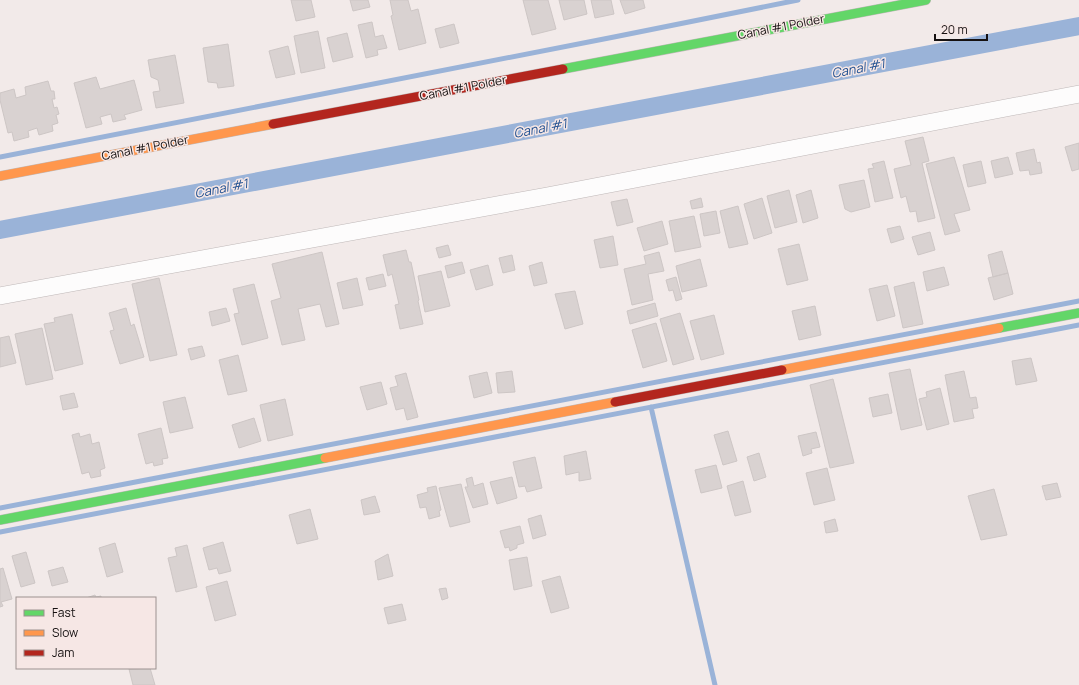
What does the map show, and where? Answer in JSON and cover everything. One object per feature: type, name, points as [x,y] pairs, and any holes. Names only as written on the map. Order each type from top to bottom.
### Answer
[{"type":"street","name":"Canal #1 Polder","points":[[0,176],[926,0]]},
{"type":"street","points":[[0,296],[547,196],[1079,94]]},
{"type":"street","points":[[0,520],[1079,313]]},
{"type":"building","points":[[291,0],[311,0],[315,17],[296,21]]},
{"type":"building","points":[[350,0],[368,0],[370,7],[353,11]]},
{"type":"building","points":[[390,0],[408,0],[411,11],[418,9],[426,43],[399,50],[391,16],[393,15]]},
{"type":"building","points":[[523,0],[548,0],[556,29],[532,35]]},
{"type":"building","points":[[559,0],[584,0],[587,14],[564,20]]},
{"type":"building","points":[[591,0],[611,0],[614,14],[595,18]]},
{"type":"building","points":[[620,0],[643,0],[645,8],[625,14]]},
{"type":"building","points":[[372,22],[375,37],[383,35],[387,48],[377,50],[378,55],[366,58],[358,25]]},
{"type":"building","points":[[454,24],[459,43],[440,48],[435,29]]},
{"type":"building","points":[[318,31],[325,68],[301,73],[294,36]]},
{"type":"building","points":[[347,33],[353,57],[333,62],[327,38]]},
{"type":"building","points":[[228,44],[234,86],[218,88],[217,83],[208,82],[203,48]]},
{"type":"building","points":[[288,46],[295,74],[276,78],[269,51]]},
{"type":"building","points":[[175,55],[184,103],[156,108],[153,92],[160,91],[158,80],[151,77],[148,60]]},
{"type":"building","points":[[96,77],[100,89],[134,80],[142,110],[124,115],[126,119],[113,122],[111,114],[100,117],[102,124],[86,128],[74,83]]},
{"type":"building","points":[[48,81],[51,91],[54,91],[55,99],[52,99],[54,108],[57,107],[59,114],[56,115],[58,123],[52,125],[53,131],[39,135],[37,128],[28,131],[29,137],[14,141],[12,132],[8,133],[0,100],[0,93],[14,89],[16,98],[26,95],[25,87]]},
{"type":"building","points":[[923,137],[929,161],[922,163],[935,218],[918,222],[916,211],[910,212],[906,196],[901,198],[894,169],[911,165],[905,141]]},
{"type":"building","points":[[1079,143],[1079,169],[1072,171],[1065,147]]},
{"type":"building","points":[[1034,149],[1037,163],[1040,162],[1042,173],[1030,175],[1029,170],[1020,171],[1016,153]]},
{"type":"building","points":[[954,157],[970,210],[954,214],[960,231],[945,235],[926,164]]},
{"type":"building","points":[[1008,157],[1013,174],[995,178],[991,161]]},
{"type":"building","points":[[884,161],[893,198],[875,202],[868,169],[874,168],[872,164]]},
{"type":"building","points":[[981,161],[986,183],[968,187],[963,165]]},
{"type":"building","points":[[864,180],[870,207],[851,212],[845,209],[839,185]]},
{"type":"building","points":[[789,190],[797,222],[775,228],[767,196]]},
{"type":"building","points":[[811,190],[818,218],[803,223],[796,195]]},
{"type":"building","points":[[701,198],[703,207],[692,209],[690,201]]},
{"type":"building","points":[[762,198],[772,233],[754,239],[744,204]]},
{"type":"building","points":[[627,199],[633,222],[617,226],[611,202]]},
{"type":"building","points":[[738,206],[748,244],[729,248],[720,211]]},
{"type":"building","points":[[716,211],[720,233],[704,236],[700,214]]},
{"type":"building","points":[[694,216],[701,247],[675,252],[669,221]]},
{"type":"building","points":[[662,221],[668,244],[644,251],[637,228]]},
{"type":"building","points":[[900,226],[904,239],[891,243],[887,229]]},
{"type":"building","points":[[930,232],[935,250],[918,255],[912,237]]},
{"type":"building","points":[[613,236],[618,265],[600,268],[594,240]]},
{"type":"building","points":[[799,244],[808,280],[787,285],[778,249]]},
{"type":"building","points":[[448,245],[451,255],[439,258],[436,248]]},
{"type":"building","points":[[406,250],[409,262],[411,262],[423,324],[400,329],[395,305],[399,304],[392,274],[388,276],[383,255]]},
{"type":"building","points":[[1002,251],[1008,273],[993,277],[988,255]]},
{"type":"building","points":[[322,252],[339,324],[326,327],[320,304],[298,309],[305,340],[282,345],[271,301],[281,298],[272,264]]},
{"type":"building","points":[[659,252],[664,271],[648,274],[653,300],[632,305],[624,269],[646,264],[644,256]]},
{"type":"building","points":[[512,255],[515,270],[503,273],[499,258]]},
{"type":"building","points":[[700,259],[707,286],[682,292],[676,266]]},
{"type":"building","points":[[462,262],[465,273],[448,278],[445,266]]},
{"type":"building","points":[[542,262],[547,283],[534,286],[529,266]]},
{"type":"building","points":[[488,265],[493,285],[476,290],[470,270]]},
{"type":"building","points":[[944,267],[949,285],[927,291],[923,272]]},
{"type":"building","points":[[441,271],[450,306],[425,312],[418,276]]},
{"type":"building","points":[[1008,273],[1013,294],[994,300],[988,278]]},
{"type":"building","points":[[383,274],[386,286],[369,290],[366,278]]},
{"type":"building","points":[[676,277],[682,299],[676,301],[673,290],[669,291],[666,280]]},
{"type":"building","points":[[159,278],[177,355],[150,361],[132,284]]},
{"type":"building","points":[[357,278],[363,305],[343,309],[337,283]]},
{"type":"building","points":[[914,282],[923,324],[903,328],[894,287]]},
{"type":"building","points":[[254,284],[268,338],[242,345],[234,314],[239,313],[233,289]]},
{"type":"building","points":[[887,285],[895,316],[877,321],[869,289]]},
{"type":"building","points":[[575,291],[583,324],[565,329],[555,294]]},
{"type":"building","points":[[655,303],[658,316],[630,324],[627,311]]},
{"type":"building","points":[[815,306],[821,335],[799,340],[792,311]]},
{"type":"building","points":[[126,308],[131,326],[134,324],[144,357],[120,364],[110,331],[114,330],[109,313]]},
{"type":"building","points":[[226,308],[230,321],[212,326],[209,312]]},
{"type":"building","points":[[680,313],[694,359],[673,365],[660,319]]},
{"type":"building","points":[[72,314],[83,364],[55,371],[44,324],[55,322],[54,318]]},
{"type":"building","points":[[714,315],[724,354],[701,360],[690,321]]},
{"type":"building","points":[[656,323],[667,361],[643,368],[632,330]]},
{"type":"building","points":[[42,328],[53,379],[26,385],[15,334]]},
{"type":"building","points":[[9,336],[16,363],[0,367],[0,338]]},
{"type":"building","points":[[202,346],[205,356],[191,360],[188,349]]},
{"type":"building","points":[[238,355],[247,391],[228,395],[219,360]]},
{"type":"building","points":[[1031,358],[1037,381],[1016,385],[1012,361]]},
{"type":"building","points":[[910,369],[922,425],[901,430],[889,373]]},
{"type":"building","points":[[512,371],[515,392],[498,393],[496,373]]},
{"type":"building","points":[[964,371],[970,398],[976,397],[978,408],[972,409],[974,418],[954,422],[945,375]]},
{"type":"building","points":[[487,372],[492,393],[474,398],[469,376]]},
{"type":"building","points":[[406,373],[418,417],[407,420],[404,408],[396,410],[390,388],[398,386],[395,376]]},
{"type":"building","points":[[833,379],[854,463],[830,468],[810,385]]},
{"type":"building","points":[[381,382],[387,404],[367,410],[360,387]]},
{"type":"building","points":[[940,388],[949,424],[927,430],[919,399],[927,397],[926,392]]},
{"type":"building","points":[[74,393],[78,407],[63,410],[60,396]]},
{"type":"building","points":[[888,394],[892,413],[873,417],[869,398]]},
{"type":"building","points":[[185,397],[193,428],[170,433],[163,402]]},
{"type":"building","points":[[285,399],[293,435],[268,441],[260,405]]},
{"type":"building","points":[[254,418],[261,441],[239,448],[232,425]]},
{"type":"building","points":[[161,428],[168,458],[162,459],[163,464],[154,466],[153,462],[146,464],[138,434]]},
{"type":"building","points":[[728,431],[737,461],[723,465],[714,435]]},
{"type":"building","points":[[816,432],[820,447],[811,449],[812,453],[803,456],[798,436]]},
{"type":"building","points":[[79,433],[80,437],[90,434],[92,444],[99,442],[105,468],[100,470],[101,476],[91,478],[89,472],[82,474],[72,435]]},
{"type":"building","points":[[586,451],[591,479],[579,481],[579,472],[566,475],[564,456]]},
{"type":"building","points":[[759,453],[766,477],[754,481],[747,457]]},
{"type":"building","points":[[535,457],[542,488],[527,492],[525,486],[519,487],[513,462]]},
{"type":"building","points":[[716,465],[722,488],[701,493],[695,470]]},
{"type":"building","points":[[827,468],[835,500],[814,505],[806,473]]},
{"type":"building","points":[[472,477],[474,486],[483,483],[488,504],[473,508],[465,487],[468,487],[466,479]]},
{"type":"building","points":[[512,477],[517,498],[497,504],[490,482]]},
{"type":"building","points":[[743,481],[751,512],[735,516],[727,486]]},
{"type":"building","points":[[1057,483],[1061,497],[1046,500],[1042,486]]},
{"type":"building","points":[[461,484],[470,522],[450,527],[439,488]]},
{"type":"building","points":[[436,486],[441,510],[439,511],[440,516],[429,519],[426,507],[420,508],[417,495],[428,492],[427,488]]},
{"type":"building","points":[[994,489],[1007,535],[981,540],[968,496]]},
{"type":"building","points":[[375,496],[380,512],[364,515],[361,500]]},
{"type":"building","points":[[310,509],[318,539],[297,544],[289,515]]},
{"type":"building","points":[[541,515],[546,535],[533,539],[528,519]]},
{"type":"building","points":[[835,519],[838,531],[826,533],[824,522]]},
{"type":"building","points":[[520,526],[524,543],[517,545],[517,548],[510,551],[509,547],[505,548],[500,531]]},
{"type":"building","points":[[223,542],[231,571],[219,574],[217,568],[209,570],[203,548]]},
{"type":"building","points":[[115,543],[123,572],[107,577],[99,548]]},
{"type":"building","points":[[187,545],[197,587],[176,592],[168,558],[177,556],[175,548]]},
{"type":"building","points":[[26,552],[35,583],[21,587],[12,556]]},
{"type":"building","points":[[388,554],[393,576],[378,580],[375,561]]},
{"type":"building","points":[[527,557],[532,586],[514,590],[509,560]]},
{"type":"building","points":[[63,567],[68,582],[52,586],[48,571]]},
{"type":"building","points":[[3,568],[12,599],[1,602],[3,606],[0,607],[0,569]]},
{"type":"building","points":[[560,576],[569,608],[551,613],[542,581]]},
{"type":"building","points":[[227,581],[236,615],[215,621],[206,587]]},
{"type":"building","points":[[446,588],[448,598],[442,600],[439,589]]},
{"type":"building","points":[[402,604],[406,620],[388,624],[384,608]]},
{"type":"building","points":[[129,669],[150,669],[155,685],[133,685]]},
{"type":"waterway","points":[[0,157],[798,0]]},
{"type":"waterway","name":"Canal #1","points":[[0,230],[1079,26]]},
{"type":"waterway","points":[[0,508],[1079,301]]},
{"type":"waterway","points":[[0,532],[1079,325]]},
{"type":"waterway","points":[[651,407],[715,685]]},
{"type":"traffic: fast","points":[[563,69],[926,0]]},
{"type":"traffic: fast","points":[[999,328],[1079,313]]},
{"type":"traffic: fast","points":[[0,520],[325,458]]},
{"type":"traffic: slow","points":[[0,176],[273,124]]},
{"type":"traffic: slow","points":[[782,370],[999,328]]},
{"type":"traffic: slow","points":[[325,458],[615,402]]},
{"type":"traffic: jam","points":[[273,124],[563,69]]},
{"type":"traffic: jam","points":[[615,402],[782,370]]}]
